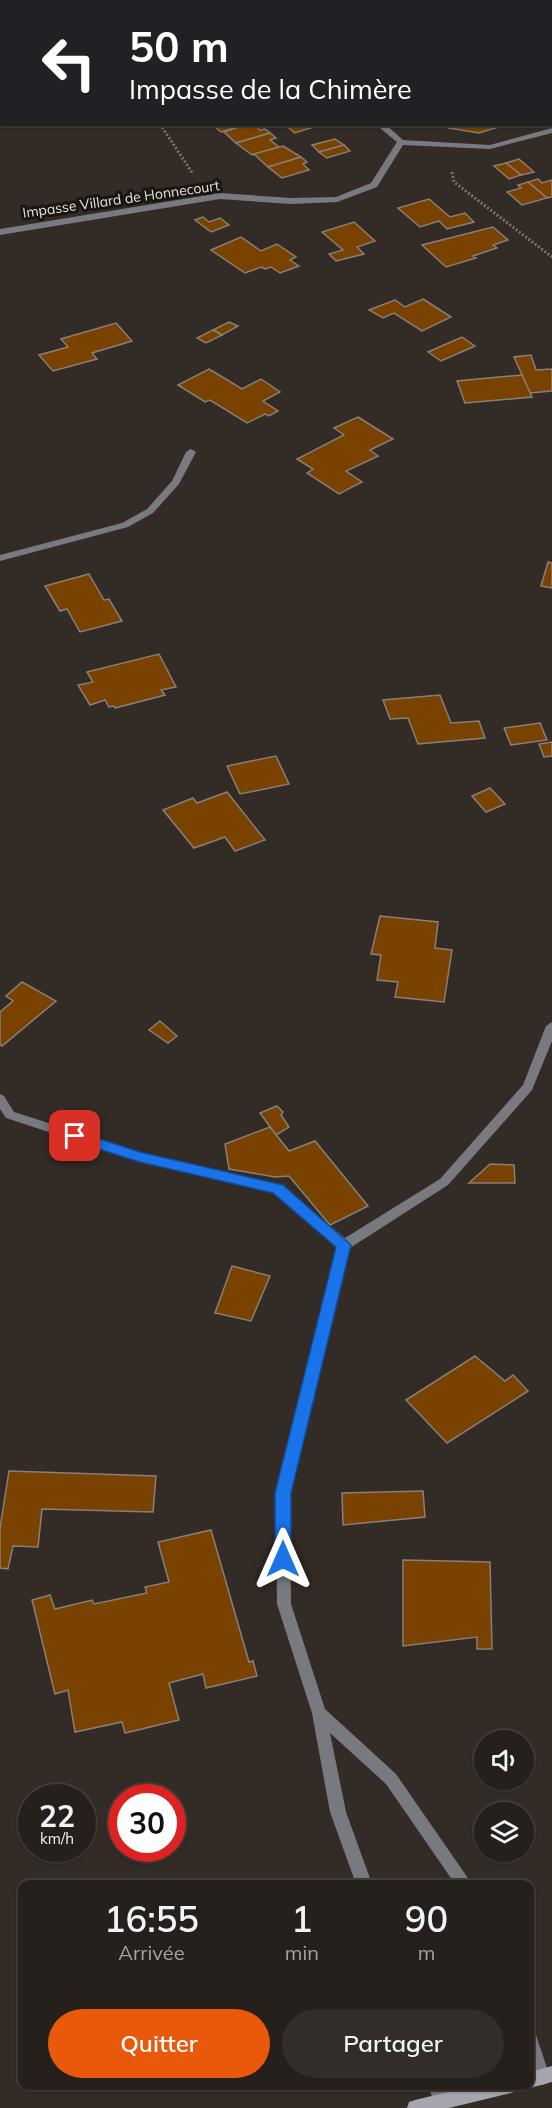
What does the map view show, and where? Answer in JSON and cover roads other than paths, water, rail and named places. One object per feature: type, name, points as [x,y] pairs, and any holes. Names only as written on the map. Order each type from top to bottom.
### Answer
[{"type":"main road","points":[[415,2108],[492,2090]]},
{"type":"street","points":[[381,126],[401,142],[490,147],[552,130]]},
{"type":"street","name":"Impasse Villard de Honnecourt","points":[[0,232],[220,196],[291,201],[337,199],[374,185],[401,142]]},
{"type":"street","points":[[0,558],[125,525],[150,511],[176,482],[191,452]]},
{"type":"street","points":[[363,1880],[338,1812],[319,1713],[284,1604],[283,1493],[344,1245],[444,1182],[528,1087],[552,1026]]},
{"type":"street","points":[[0,1099],[10,1115],[140,1157],[278,1189],[344,1245]]},
{"type":"street","points":[[319,1713],[391,1779],[461,1880]]},
{"type":"street","points":[[534,2054],[541,2077]]},
{"type":"street","points":[[438,2090],[442,2103]]}]
